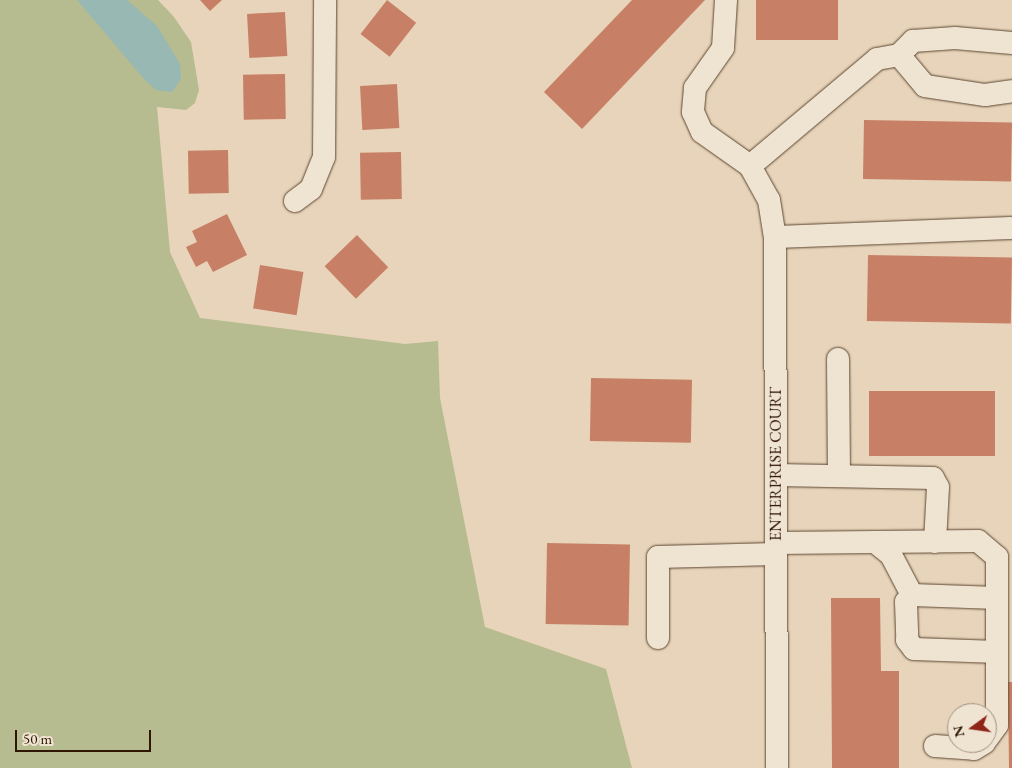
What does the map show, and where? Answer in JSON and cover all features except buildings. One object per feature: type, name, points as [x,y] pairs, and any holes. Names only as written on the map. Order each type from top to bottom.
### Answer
[{"type":"street","points":[[295,202],[320,174],[324,157],[325,0]]},
{"type":"street","points":[[726,0],[723,48],[695,88],[693,112],[702,132],[750,166],[877,60],[900,55],[913,41],[1012,43]]},
{"type":"street","points":[[900,55],[925,86],[985,95],[1012,91]]},
{"type":"street","name":"ENTERPRISE COURT","points":[[750,166],[769,200],[775,237],[777,768]]},
{"type":"street","points":[[775,237],[1012,228]]},
{"type":"street","points":[[838,359],[839,476]]},
{"type":"street","points":[[776,475],[933,478],[938,487],[935,542]]},
{"type":"street","points":[[658,638],[658,557],[875,542],[978,541],[997,557],[997,703]]},
{"type":"street","points":[[875,542],[891,555],[912,595]]},
{"type":"street","points":[[912,595],[997,598]]},
{"type":"street","points":[[912,595],[906,602],[906,630],[914,649],[997,652]]},
{"type":"street","points":[[935,746],[947,747]]},
{"type":"green space","points":[[0,0],[158,0],[174,17],[191,42],[199,90],[195,103],[186,110],[157,107],[170,252],[200,318],[405,344],[438,341],[440,398],[485,627],[606,669],[632,768],[0,768]]},
{"type":"water","points":[[77,0],[127,0],[157,26],[180,64],[181,79],[172,92],[156,90],[144,79]]}]
